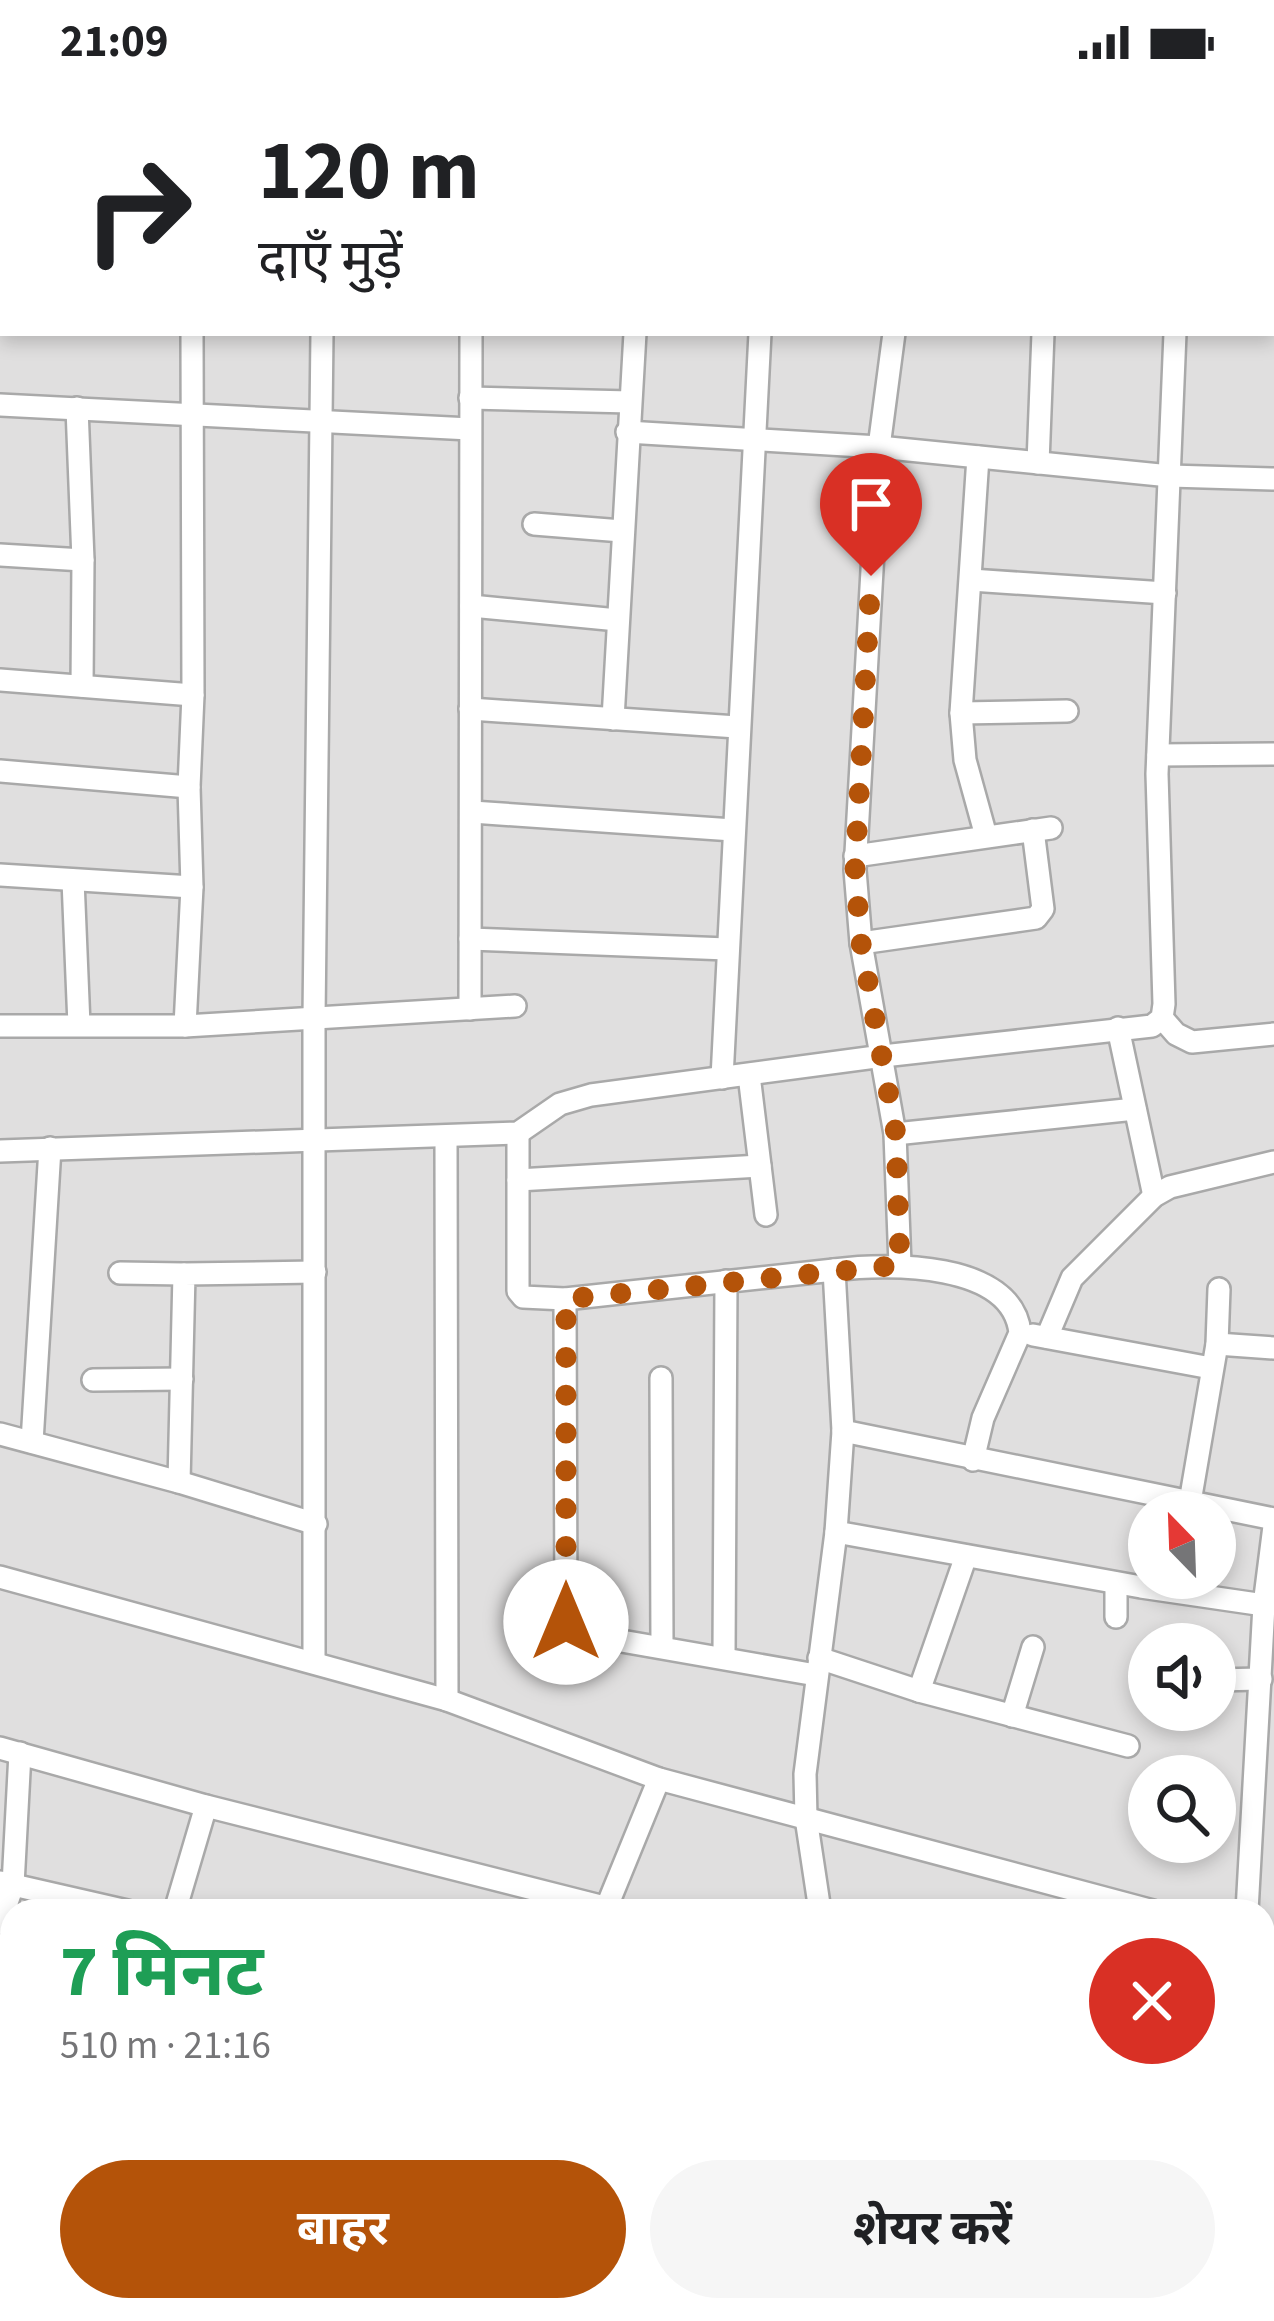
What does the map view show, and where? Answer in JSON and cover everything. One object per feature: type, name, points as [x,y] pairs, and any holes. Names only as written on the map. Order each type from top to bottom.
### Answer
[{"type":"street","points":[[185,1026],[192,887],[191,336]]},
{"type":"street","points":[[314,1662],[314,1017],[322,336]]},
{"type":"street","points":[[470,1009],[471,336]]},
{"type":"street","points":[[613,719],[635,336]]},
{"type":"street","points":[[722,1078],[760,336]]},
{"type":"street","points":[[894,336],[878,447],[855,856],[861,943],[896,1134],[900,1265]]},
{"type":"street","points":[[1038,463],[1043,336]]},
{"type":"street","points":[[1174,336],[1158,755],[1162,1018],[1176,1034],[1192,1042],[1274,1034]]},
{"type":"street","points":[[470,398],[630,402]]},
{"type":"street","points":[[0,405],[470,429]]},
{"type":"street","points":[[77,408],[82,686]]},
{"type":"street","points":[[627,432],[878,447],[1170,476],[1274,478]]},
{"type":"street","points":[[977,457],[961,713],[965,760],[986,836]]},
{"type":"street","points":[[534,524],[622,531]]},
{"type":"street","points":[[0,555],[83,560]]},
{"type":"street","points":[[971,580],[1165,592]]},
{"type":"street","points":[[471,606],[618,620]]},
{"type":"street","points":[[0,680],[193,695]]},
{"type":"street","points":[[470,710],[737,727]]},
{"type":"street","points":[[961,713],[1067,711]]},
{"type":"street","points":[[1158,755],[1274,754]]},
{"type":"street","points":[[0,771],[189,787]]},
{"type":"street","points":[[472,812],[733,830]]},
{"type":"street","points":[[855,856],[1042,829],[1043,909],[1036,918],[861,943]]},
{"type":"street","points":[[0,875],[192,887]]},
{"type":"street","points":[[73,880],[79,1025]]},
{"type":"street","points":[[470,938],[727,950]]},
{"type":"street","points":[[0,1027],[185,1026],[515,1006]]},
{"type":"street","points":[[0,1151],[518,1133],[573,1099],[883,1056],[1152,1026],[1162,1018]]},
{"type":"street","points":[[1118,1028],[1154,1196]]},
{"type":"street","points":[[748,1075],[766,1215]]},
{"type":"street","points":[[896,1134],[1135,1109]]},
{"type":"street","points":[[518,1133],[518,1291],[532,1300],[900,1265],[945,1272],[984,1287],[1010,1305],[1019,1318],[1020,1334],[983,1418],[974,1460]]},
{"type":"street","points":[[446,1136],[447,1700]]},
{"type":"street","points":[[32,1442],[50,1148]]},
{"type":"street","points":[[1047,1337],[1072,1278],[1154,1196],[1170,1186],[1274,1162]]},
{"type":"street","points":[[518,1180],[760,1166]]},
{"type":"street","points":[[818,1899],[806,1818],[807,1736],[836,1532],[843,1431],[834,1270]]},
{"type":"street","points":[[120,1273],[315,1272]]},
{"type":"street","points":[[179,1482],[184,1274]]},
{"type":"street","points":[[724,1657],[726,1281]]},
{"type":"street","points":[[1192,1491],[1216,1344],[1220,1289]]},
{"type":"street","points":[[566,1299],[566,1622],[570,1632],[724,1657],[818,1666],[1129,1746]]},
{"type":"street","points":[[1020,1334],[1211,1368]]},
{"type":"street","points":[[1216,1344],[1274,1348]]},
{"type":"street","points":[[661,1378],[662,1646]]},
{"type":"street","points":[[93,1380],[182,1379]]},
{"type":"street","points":[[843,1431],[1133,1491]]},
{"type":"street","points":[[0,1434],[316,1524]]},
{"type":"street","points":[[1236,1513],[1274,1522],[1264,1605],[1248,1899]]},
{"type":"street","points":[[836,1532],[1264,1605]]},
{"type":"street","points":[[920,1690],[966,1556]]},
{"type":"street","points":[[0,1577],[447,1700],[659,1779],[1109,1899]]},
{"type":"street","points":[[1116,1582],[1116,1617]]},
{"type":"street","points":[[1012,1716],[1033,1647]]},
{"type":"street","points":[[1236,1680],[1261,1679]]},
{"type":"street","points":[[75,1899],[6,1883],[10,1750],[568,1899]]},
{"type":"street","points":[[615,1899],[659,1779]]},
{"type":"street","points":[[179,1899],[206,1806]]},
{"type":"shaded area","points":[[0,336],[1274,336],[1274,1899],[0,1899]]},
{"type":"route","points":[[566,1622],[566,1299],[900,1265],[896,1134],[856,906],[871,576]]}]
